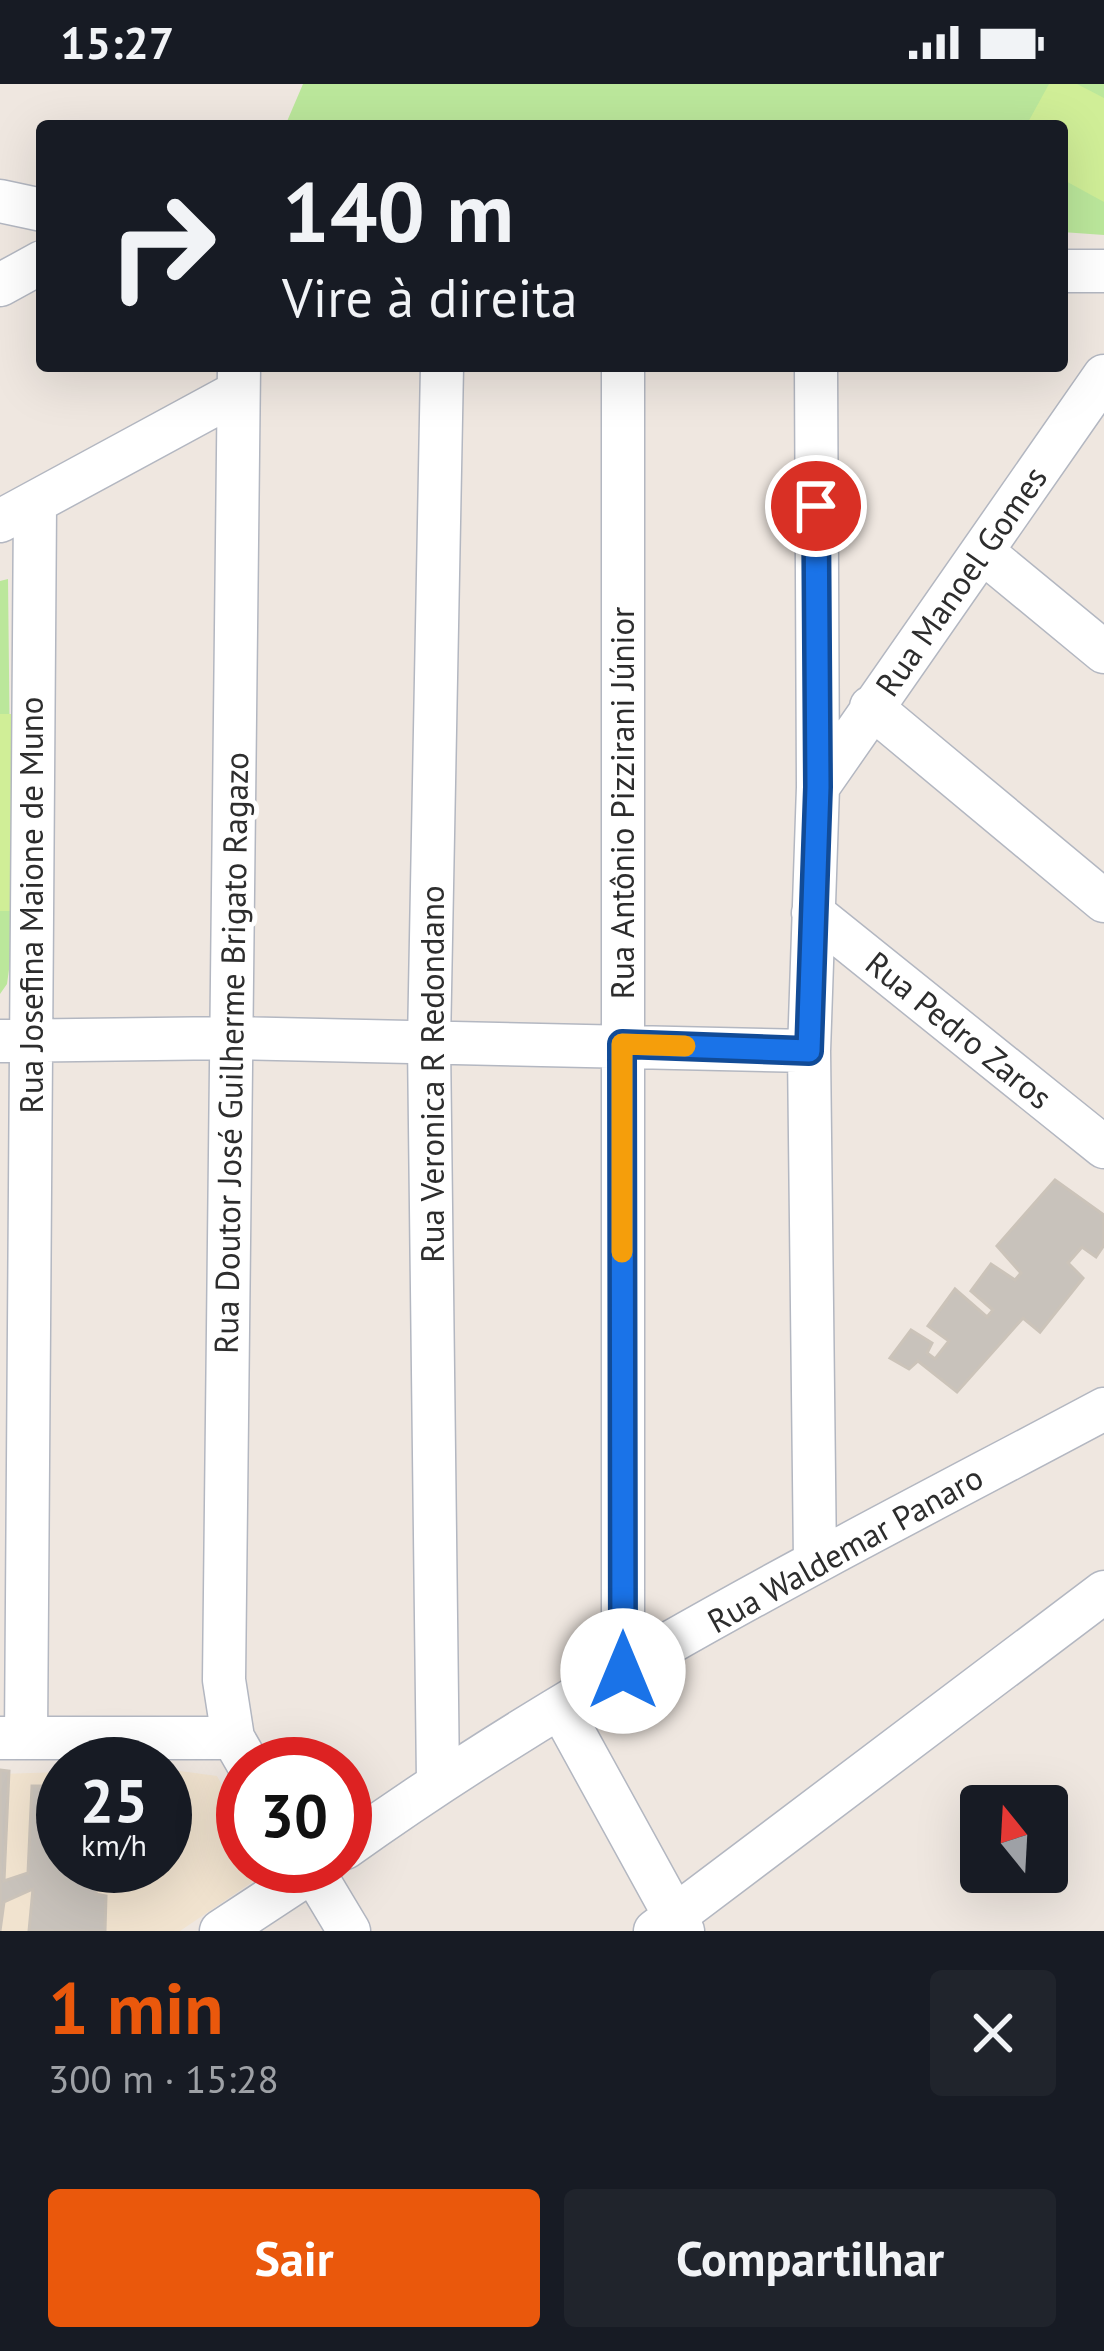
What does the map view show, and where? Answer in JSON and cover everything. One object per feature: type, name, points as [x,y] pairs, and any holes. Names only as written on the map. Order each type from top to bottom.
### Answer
[{"type":"street","points":[[0,201],[36,209]]},
{"type":"street","points":[[0,285],[36,265]]},
{"type":"street","points":[[1068,271],[1104,271]]},
{"type":"street","name":"Rua Veronica R Redondano","points":[[438,1781],[428,1043],[442,372]]},
{"type":"street","name":"Rua Antônio Pizzirani Júnior","points":[[623,372],[623,1671]]},
{"type":"street","points":[[815,372],[818,787],[809,1051],[815,1562]]},
{"type":"street","points":[[17,513],[238,379]]},
{"type":"street","name":"Rua Doutor José Guilherme Brigato Ragazo","points":[[238,379],[224,1680],[238,1737]]},
{"type":"street","name":"Rua Manoel Gomes","points":[[818,787],[1102,385]]},
{"type":"street","name":"Rua Josefina Maione de Muno","points":[[13,1738],[17,513]]},
{"type":"street","points":[[984,553],[1104,652]]},
{"type":"street","points":[[871,707],[1104,901]]},
{"type":"street","name":"Rua Pedro Zaros","points":[[813,913],[1104,1147]]},
{"type":"street","points":[[15,1041],[232,1038],[809,1051]]},
{"type":"street","name":"Rua Waldemar Panaro","points":[[372,1828],[438,1781],[623,1671],[1104,1408]]},
{"type":"street","points":[[561,1708],[671,1927],[1104,1592]]},
{"type":"street","points":[[13,1738],[216,1750]]},
{"type":"street","name":"Rua Waldemar Panaro","points":[[221,1931],[277,1893]]},
{"type":"street","points":[[334,1893],[349,1931]]},
{"type":"shaded area","points":[[36,1773],[36,1893],[192,1893],[192,1773],[216,1776],[216,1893],[236,1893],[180,1931],[0,1931],[0,1774]]},
{"type":"green space","points":[[303,84],[1104,84],[1104,235],[1068,232],[1068,120],[288,120]]},
{"type":"green space","points":[[1049,84],[1077,84],[1104,98],[1104,202],[1068,182],[1068,120],[1029,120]]},
{"type":"green space","points":[[8,579],[12,948],[7,984],[0,994],[0,581]]},
{"type":"green space","points":[[0,714],[14,714],[13,911],[0,911]]},
{"type":"building","points":[[1055,1180],[1104,1215],[1104,1245],[1096,1257],[1082,1247],[1068,1263],[1083,1278],[1040,1332],[1023,1318],[957,1392],[918,1361],[909,1369],[890,1358],[911,1330],[932,1343],[927,1353],[935,1359],[949,1341],[928,1326],[955,1289],[987,1317],[993,1310],[971,1291],[991,1264],[1015,1280],[1021,1273],[997,1246]]},
{"type":"building","points":[[0,1770],[9,1771],[4,1881],[28,1873],[32,1786],[36,1786],[36,1893],[106,1896],[105,1931],[29,1931],[33,1889],[4,1902],[0,1931]]},
{"type":"slow traffic","points":[[622,1252],[622,1044],[685,1046]]},
{"type":"route","points":[[623,1671],[622,1044],[809,1051],[818,787],[816,506]]}]
